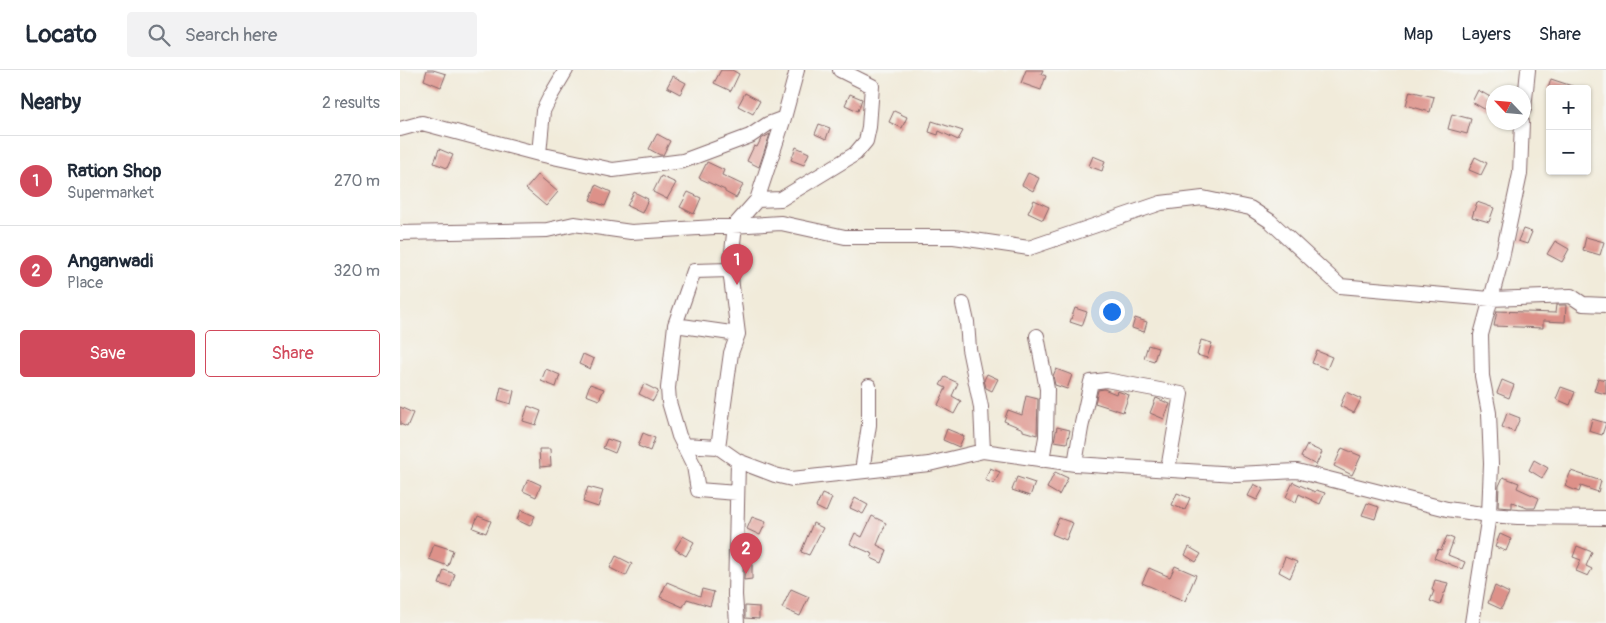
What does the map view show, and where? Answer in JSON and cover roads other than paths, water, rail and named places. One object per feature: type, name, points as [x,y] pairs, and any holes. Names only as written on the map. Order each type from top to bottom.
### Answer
[{"type":"street","points":[[539,154],[543,111],[566,70]]},
{"type":"street","points":[[718,447],[731,353],[738,334],[730,270],[736,225],[757,200],[798,70]]},
{"type":"street","points":[[757,200],[782,199],[855,154],[866,141],[872,86],[840,70]]},
{"type":"street","points":[[1526,85],[1528,70]]},
{"type":"street","points":[[400,128],[422,123],[539,154],[612,170],[683,161],[750,136],[768,124],[784,118]]},
{"type":"street","points":[[1472,623],[1489,515],[1491,464],[1489,413],[1482,376],[1481,335],[1502,258],[1520,174],[1522,130]]},
{"type":"street","points":[[400,234],[547,230],[574,224],[631,232],[782,223],[845,237],[954,237],[1029,248],[1161,203],[1203,198],[1250,208],[1270,221],[1340,286],[1490,299],[1571,296],[1583,304],[1606,305]]},
{"type":"street","points":[[730,270],[694,271],[675,325],[668,388],[669,402],[683,445],[694,466],[698,490],[737,493]]},
{"type":"street","points":[[964,304],[969,349],[981,407],[983,451]]},
{"type":"street","points":[[675,325],[738,334]]},
{"type":"street","points":[[1037,336],[1047,389],[1046,437],[1042,460]]},
{"type":"street","points":[[1075,464],[1091,382],[1106,380],[1181,394],[1168,469]]},
{"type":"street","points":[[862,471],[869,425],[869,386]]},
{"type":"street","points":[[683,445],[718,447],[738,461],[775,476],[792,479],[929,464],[983,451],[1075,464],[1236,474],[1297,471],[1447,509],[1518,517],[1606,518]]},
{"type":"street","points":[[737,623],[735,595],[738,461]]},
{"type":"place","name":"Ration Shop","points":[[737,285]]},
{"type":"place","name":"Anganwadi","points":[[746,574]]}]
